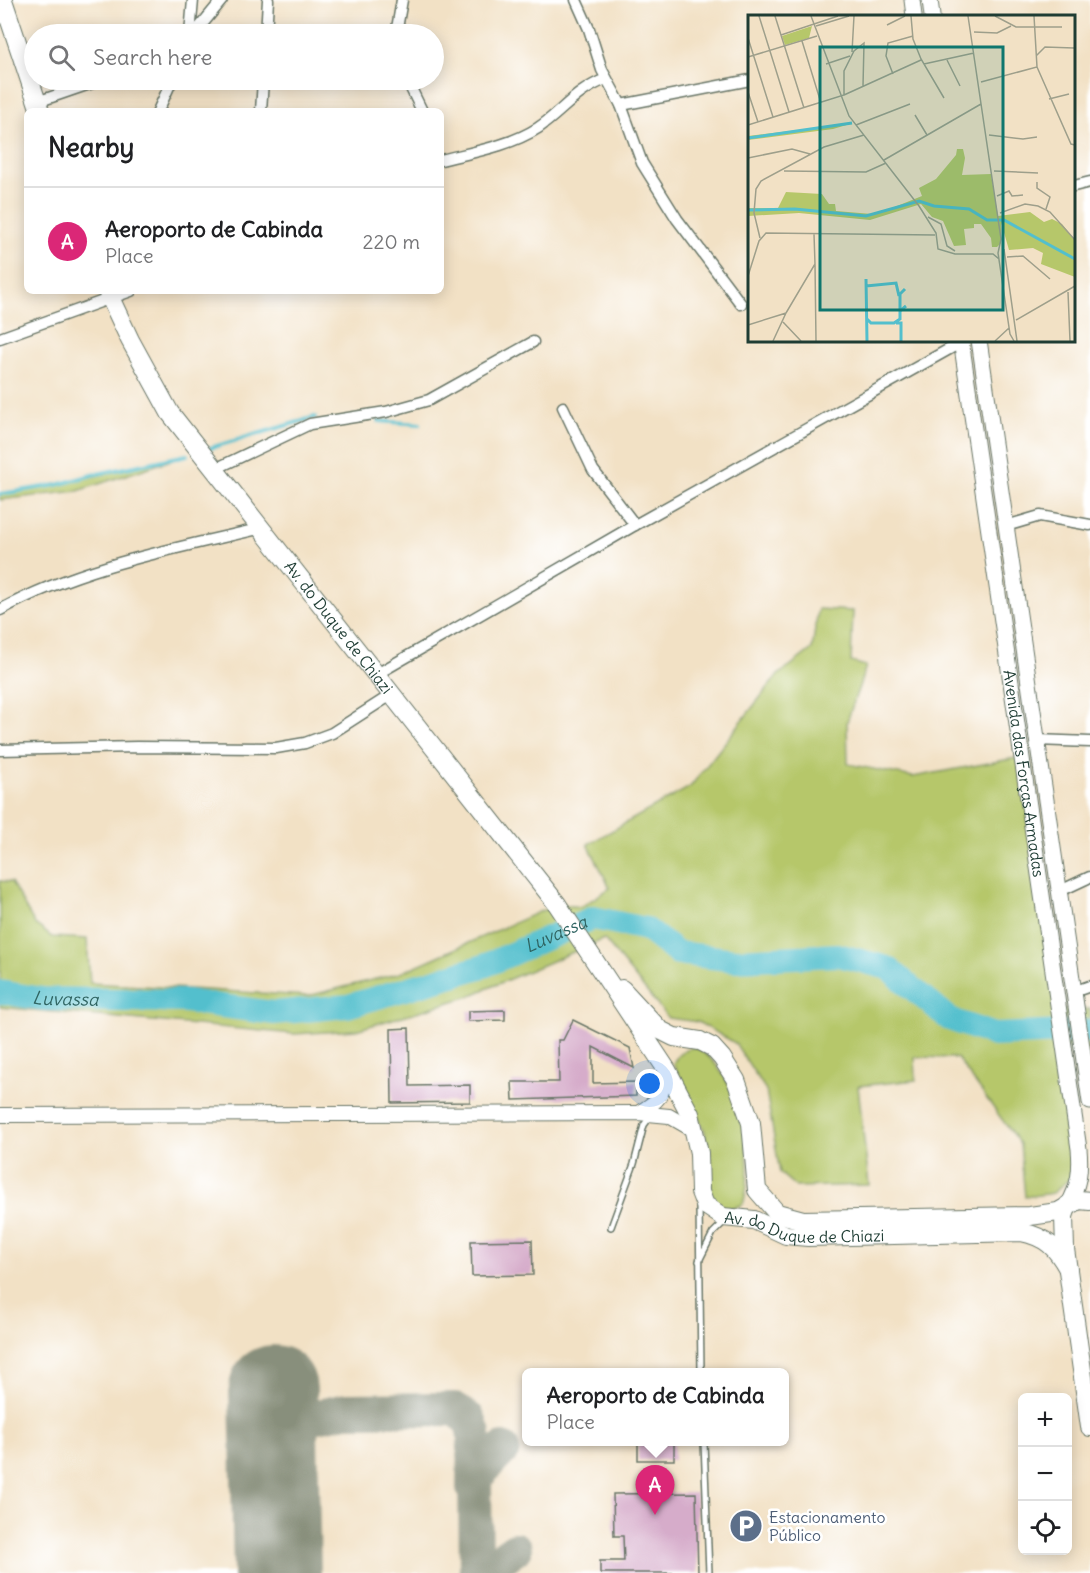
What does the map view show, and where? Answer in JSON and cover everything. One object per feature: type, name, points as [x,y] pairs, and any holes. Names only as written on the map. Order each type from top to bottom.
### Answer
[{"type":"main road","points":[[3,0],[24,64]]},
{"type":"main road","points":[[912,0],[914,15]]},
{"type":"main road","points":[[930,0],[932,15]]},
{"type":"main road","points":[[32,90],[38,107]]},
{"type":"main road","name":"Av. do Duque de Chiazi","points":[[109,295],[170,413],[557,904],[589,951],[667,1071],[690,1114],[695,1131],[700,1192],[705,1205],[723,1217],[754,1220],[786,1235],[808,1237],[1021,1232],[1034,1235],[1051,1244],[1068,1269]]},
{"type":"main road","name":"Avenida das Forças Armadas","points":[[961,342],[1081,1169],[1068,1205],[1063,1232],[1085,1362],[1090,1427]]},
{"type":"main road","name":"Avenida das Forças Armadas","points":[[979,342],[1080,1046],[1090,1102]]},
{"type":"main road","name":"Av. do Duque de Chiazi","points":[[589,951],[660,1030],[674,1037],[700,1041],[712,1047],[722,1058],[745,1102],[755,1149],[757,1190],[777,1213],[803,1220],[1030,1216],[1058,1212],[1068,1205]]},
{"type":"main road","points":[[667,1071],[669,1058],[675,1048],[686,1042],[700,1041]]},
{"type":"main road","points":[[735,1217],[754,1203],[757,1190]]},
{"type":"main road","points":[[1068,1205],[1079,1200],[1090,1201]]},
{"type":"street","points":[[192,24],[193,0]]},
{"type":"street","points":[[201,24],[222,0]]},
{"type":"street","points":[[267,24],[268,0]]},
{"type":"street","points":[[398,24],[402,0]]},
{"type":"street","points":[[576,0],[589,29],[606,80],[621,105],[642,163],[677,219],[741,304]]},
{"type":"street","points":[[444,159],[524,135],[538,128],[585,87],[606,80]]},
{"type":"street","points":[[621,105],[748,80]]},
{"type":"street","points":[[38,107],[78,90]]},
{"type":"street","points":[[159,108],[167,90]]},
{"type":"street","points":[[261,108],[262,90]]},
{"type":"street","points":[[412,90],[421,108]]},
{"type":"street","points":[[1075,186],[1090,182]]},
{"type":"street","points":[[1,335],[109,295]]},
{"type":"street","points":[[213,470],[310,424],[386,412],[429,400],[533,342]]},
{"type":"street","points":[[377,674],[959,342]]},
{"type":"street","points":[[563,407],[594,470],[635,525]]},
{"type":"street","points":[[1006,526],[1040,516],[1090,525]]},
{"type":"street","points":[[0,610],[22,598],[106,567],[262,528]]},
{"type":"street","points":[[0,750],[286,746],[305,743],[332,733],[391,695]]},
{"type":"street","points":[[1036,740],[1090,742]]},
{"type":"street","points":[[1058,892],[1090,876]]},
{"type":"street","points":[[1073,992],[1090,986]]},
{"type":"street","points":[[638,1113],[658,1101],[665,1085],[667,1071]]},
{"type":"street","points":[[0,1115],[652,1113],[669,1116],[695,1131]]},
{"type":"lane","points":[[611,1227],[634,1164],[644,1125],[652,1113]]},
{"type":"lane","points":[[700,1192],[698,1263],[701,1368]]},
{"type":"lane","points":[[698,1263],[717,1226],[735,1217]]},
{"type":"lane","points":[[704,1446],[709,1573]]},
{"type":"green space","points":[[177,458],[78,491],[0,500],[0,494]]},
{"type":"green space","points":[[818,609],[853,611],[851,662],[866,666],[847,722],[848,764],[913,777],[1022,757],[1059,1010],[1090,1009],[1090,1080],[1081,1046],[1065,1048],[1081,1169],[1053,1193],[1025,1197],[1020,1144],[957,1058],[915,1057],[916,1080],[858,1086],[869,1185],[796,1187],[780,1173],[766,1090],[735,1043],[698,1022],[668,1018],[604,939],[467,997],[356,1030],[294,1034],[0,1007],[0,881],[11,882],[35,924],[52,937],[87,939],[90,983],[308,996],[400,973],[557,904],[581,907],[610,888],[588,844],[690,787],[777,676],[812,649]]},
{"type":"green space","points":[[695,1047],[710,1058],[723,1074],[741,1117],[748,1164],[747,1186],[743,1204],[734,1208],[723,1208],[711,1201],[705,1132],[673,1064],[681,1052]]},
{"type":"building","points":[[505,1010],[505,1020],[468,1021],[468,1011]]},
{"type":"building","points":[[573,1020],[630,1048],[634,1068],[593,1047],[593,1083],[636,1082],[636,1096],[513,1100],[512,1082],[559,1082],[558,1040],[563,1040]]},
{"type":"building","points":[[409,1028],[410,1086],[470,1085],[470,1102],[392,1103],[391,1029]]},
{"type":"building","points":[[532,1240],[533,1275],[472,1276],[471,1241]]},
{"type":"building","points":[[638,1446],[674,1446],[674,1460],[638,1460]]},
{"type":"building","points":[[696,1493],[698,1573],[600,1573],[600,1561],[624,1561],[623,1536],[614,1536],[613,1494]]},
{"type":"waterway","points":[[210,448],[315,417]]},
{"type":"waterway","points":[[379,421],[420,424]]},
{"type":"waterway","points":[[0,494],[57,485],[92,475],[187,455]]},
{"type":"waterway","name":"Luvassa","points":[[0,992],[43,999],[185,1001],[274,1013],[348,1006],[484,966],[593,918],[646,929],[677,953],[736,960],[838,955],[888,968],[949,1019],[994,1035],[1090,1031]]},
{"type":"taxiway","points":[[274,1431],[309,1418],[346,1410],[455,1409],[469,1419],[474,1434],[473,1488]]},
{"type":"taxiway","points":[[476,1573],[475,1478],[503,1449]]},
{"type":"taxiway","points":[[481,1573],[515,1549]]},
{"type":"runway","points":[[273,1389],[277,1573]]},
{"type":"place","name":"Aeroporto de Cabinda","points":[[655,1515]]},
{"type":"place","name":"Estacionamento Público","points":[[746,1526]]}]
